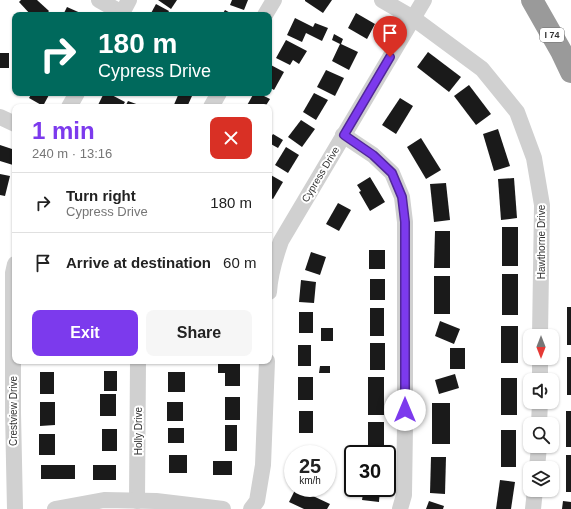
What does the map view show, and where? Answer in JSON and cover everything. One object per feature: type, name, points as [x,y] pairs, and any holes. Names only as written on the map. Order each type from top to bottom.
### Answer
[{"type":"highway","name":"I 74","points":[[532,0],[561,51],[571,72]]},
{"type":"street","points":[[99,0],[124,9]]},
{"type":"street","points":[[267,12],[274,0]]},
{"type":"street","name":"Hawthorne Drive","points":[[382,0],[413,18],[482,69],[516,112],[534,158],[542,205],[540,329]]},
{"type":"street","name":"Cypress Drive","points":[[272,268],[281,241],[424,0]]},
{"type":"street","points":[[0,117],[12,123]]},
{"type":"street","points":[[344,135],[373,155],[392,173],[402,197],[405,222],[405,426],[404,495],[400,509]]},
{"type":"street","name":"Crestview Drive","points":[[13,364],[12,413],[15,509]]},
{"type":"street","name":"Holly Drive","points":[[137,501],[138,364]]},
{"type":"street","points":[[251,509],[257,501],[263,465],[267,364]]},
{"type":"street","points":[[533,509],[534,497]]},
{"type":"street","points":[[55,509],[104,500],[156,501],[223,509]]},
{"type":"building","points":[[21,0],[37,0],[49,11],[28,12],[19,2]]},
{"type":"building","points":[[158,0],[177,0],[171,9]]},
{"type":"building","points":[[232,0],[248,0],[244,10],[230,5]]},
{"type":"building","points":[[305,0],[332,0],[323,13]]},
{"type":"building","points":[[156,4],[169,11],[168,12],[152,12]]},
{"type":"building","points":[[67,7],[78,12],[64,12]]},
{"type":"building","points":[[356,13],[375,24],[367,39],[348,28]]},
{"type":"building","points":[[295,18],[313,27],[315,23],[328,28],[322,41],[306,33],[302,42],[287,35]]},
{"type":"building","points":[[334,34],[343,39],[341,44],[358,52],[349,70],[332,61],[340,44],[332,40]]},
{"type":"building","points":[[286,40],[307,51],[299,64],[293,60],[290,65],[276,58]]},
{"type":"building","points":[[428,52],[461,77],[449,92],[417,67]]},
{"type":"building","points":[[0,53],[9,53],[9,68],[0,68]]},
{"type":"building","points":[[272,66],[284,72],[274,90],[272,89]]},
{"type":"building","points":[[326,70],[344,78],[335,96],[317,87]]},
{"type":"building","points":[[469,85],[491,114],[476,125],[454,96]]},
{"type":"building","points":[[314,93],[328,100],[316,120],[303,112]]},
{"type":"building","points":[[30,96],[48,96],[44,104],[40,104],[29,98]]},
{"type":"building","points":[[102,96],[114,96],[125,102],[124,104],[98,104]]},
{"type":"building","points":[[178,96],[192,96],[188,104],[174,104]]},
{"type":"building","points":[[252,96],[264,96],[270,99],[267,104],[248,104]]},
{"type":"building","points":[[400,98],[413,106],[396,134],[382,125]]},
{"type":"building","points":[[128,101],[136,104],[126,104]]},
{"type":"building","points":[[301,120],[315,129],[302,147],[288,137]]},
{"type":"building","points":[[498,129],[510,166],[494,171],[483,134]]},
{"type":"building","points":[[273,134],[283,140],[278,148],[272,145]]},
{"type":"building","points":[[421,138],[441,170],[426,179],[407,147]]},
{"type":"building","points":[[0,145],[12,149],[12,165],[0,161]]},
{"type":"building","points":[[286,147],[299,155],[288,173],[275,165]]},
{"type":"building","points":[[0,174],[10,176],[5,196],[0,195]]},
{"type":"building","points":[[272,176],[283,182],[272,198]]},
{"type":"building","points":[[370,177],[385,202],[370,211],[359,192],[361,191],[357,185]]},
{"type":"building","points":[[514,178],[517,218],[501,220],[498,179]]},
{"type":"building","points":[[446,183],[450,220],[434,222],[430,184]]},
{"type":"building","points":[[338,203],[351,210],[339,231],[326,224]]},
{"type":"building","points":[[502,227],[518,227],[518,266],[502,266]]},
{"type":"building","points":[[435,231],[450,231],[450,268],[434,268]]},
{"type":"building","points":[[369,250],[385,250],[385,269],[369,269]]},
{"type":"building","points":[[311,252],[326,257],[320,275],[305,270]]},
{"type":"building","points":[[502,274],[518,274],[518,315],[502,315]]},
{"type":"building","points":[[434,276],[450,276],[450,314],[434,314]]},
{"type":"building","points":[[370,279],[385,279],[385,300],[370,300]]},
{"type":"building","points":[[301,280],[316,282],[314,303],[299,302]]},
{"type":"building","points":[[567,307],[571,307],[571,345],[567,345]]},
{"type":"building","points":[[370,308],[384,308],[384,336],[370,336]]},
{"type":"building","points":[[299,312],[313,312],[313,333],[299,333]]},
{"type":"building","points":[[440,321],[460,329],[454,344],[435,336]]},
{"type":"building","points":[[501,326],[518,326],[518,363],[501,363]]},
{"type":"building","points":[[321,328],[333,328],[333,341],[321,341]]},
{"type":"building","points":[[370,343],[385,343],[385,370],[370,370]]},
{"type":"building","points":[[298,345],[311,345],[311,366],[298,366]]},
{"type":"building","points":[[450,348],[465,348],[465,369],[450,369]]},
{"type":"building","points":[[567,357],[571,357],[571,395],[567,395]]},
{"type":"building","points":[[218,364],[240,364],[240,386],[225,386],[225,373],[218,373]]},
{"type":"building","points":[[320,366],[330,366],[330,373],[319,373]]},
{"type":"building","points":[[104,371],[117,371],[117,391],[104,391]]},
{"type":"building","points":[[40,372],[54,372],[54,394],[40,394]]},
{"type":"building","points":[[168,372],[185,372],[185,392],[168,392]]},
{"type":"building","points":[[455,374],[459,388],[439,394],[435,380]]},
{"type":"building","points":[[298,377],[313,377],[313,400],[298,400]]},
{"type":"building","points":[[368,377],[384,377],[384,415],[368,415]]},
{"type":"building","points":[[501,378],[517,378],[517,415],[501,415]]},
{"type":"building","points":[[100,394],[116,394],[116,416],[100,416]]},
{"type":"building","points":[[225,397],[240,397],[240,420],[225,420]]},
{"type":"building","points":[[40,402],[55,402],[55,425],[40,426]]},
{"type":"building","points":[[167,402],[183,402],[183,421],[167,421]]},
{"type":"building","points":[[432,403],[450,403],[450,444],[432,444]]},
{"type":"building","points":[[299,411],[313,411],[313,433],[299,433]]},
{"type":"building","points":[[566,411],[571,411],[571,447],[566,447]]},
{"type":"building","points":[[368,422],[384,422],[384,445],[368,445]]},
{"type":"building","points":[[225,425],[237,425],[237,451],[225,451]]},
{"type":"building","points":[[168,428],[184,428],[184,443],[168,443]]},
{"type":"building","points":[[102,429],[117,429],[117,451],[102,451]]},
{"type":"building","points":[[501,430],[516,430],[516,467],[501,467]]},
{"type":"building","points":[[39,434],[55,434],[55,455],[39,455]]},
{"type":"building","points":[[169,455],[187,455],[187,473],[169,473]]},
{"type":"building","points":[[566,455],[571,455],[571,492],[566,492]]},
{"type":"building","points":[[431,457],[446,457],[445,494],[430,493]]},
{"type":"building","points":[[213,461],[232,461],[232,475],[213,475]]},
{"type":"building","points":[[41,465],[75,465],[75,479],[41,479]]},
{"type":"building","points":[[93,465],[116,465],[116,480],[93,480]]},
{"type":"building","points":[[500,480],[515,482],[511,509],[496,509]]},
{"type":"building","points":[[292,497],[315,497],[330,504],[327,509],[304,509],[289,502]]},
{"type":"building","points":[[362,497],[379,497],[379,502],[362,500]]},
{"type":"building","points":[[429,501],[444,506],[443,509],[426,509]]},
{"type":"building","points":[[563,501],[571,502],[571,509],[562,509]]},
{"type":"route","points":[[390,57],[344,135],[373,155],[392,173],[402,197],[405,222],[405,410]]}]
